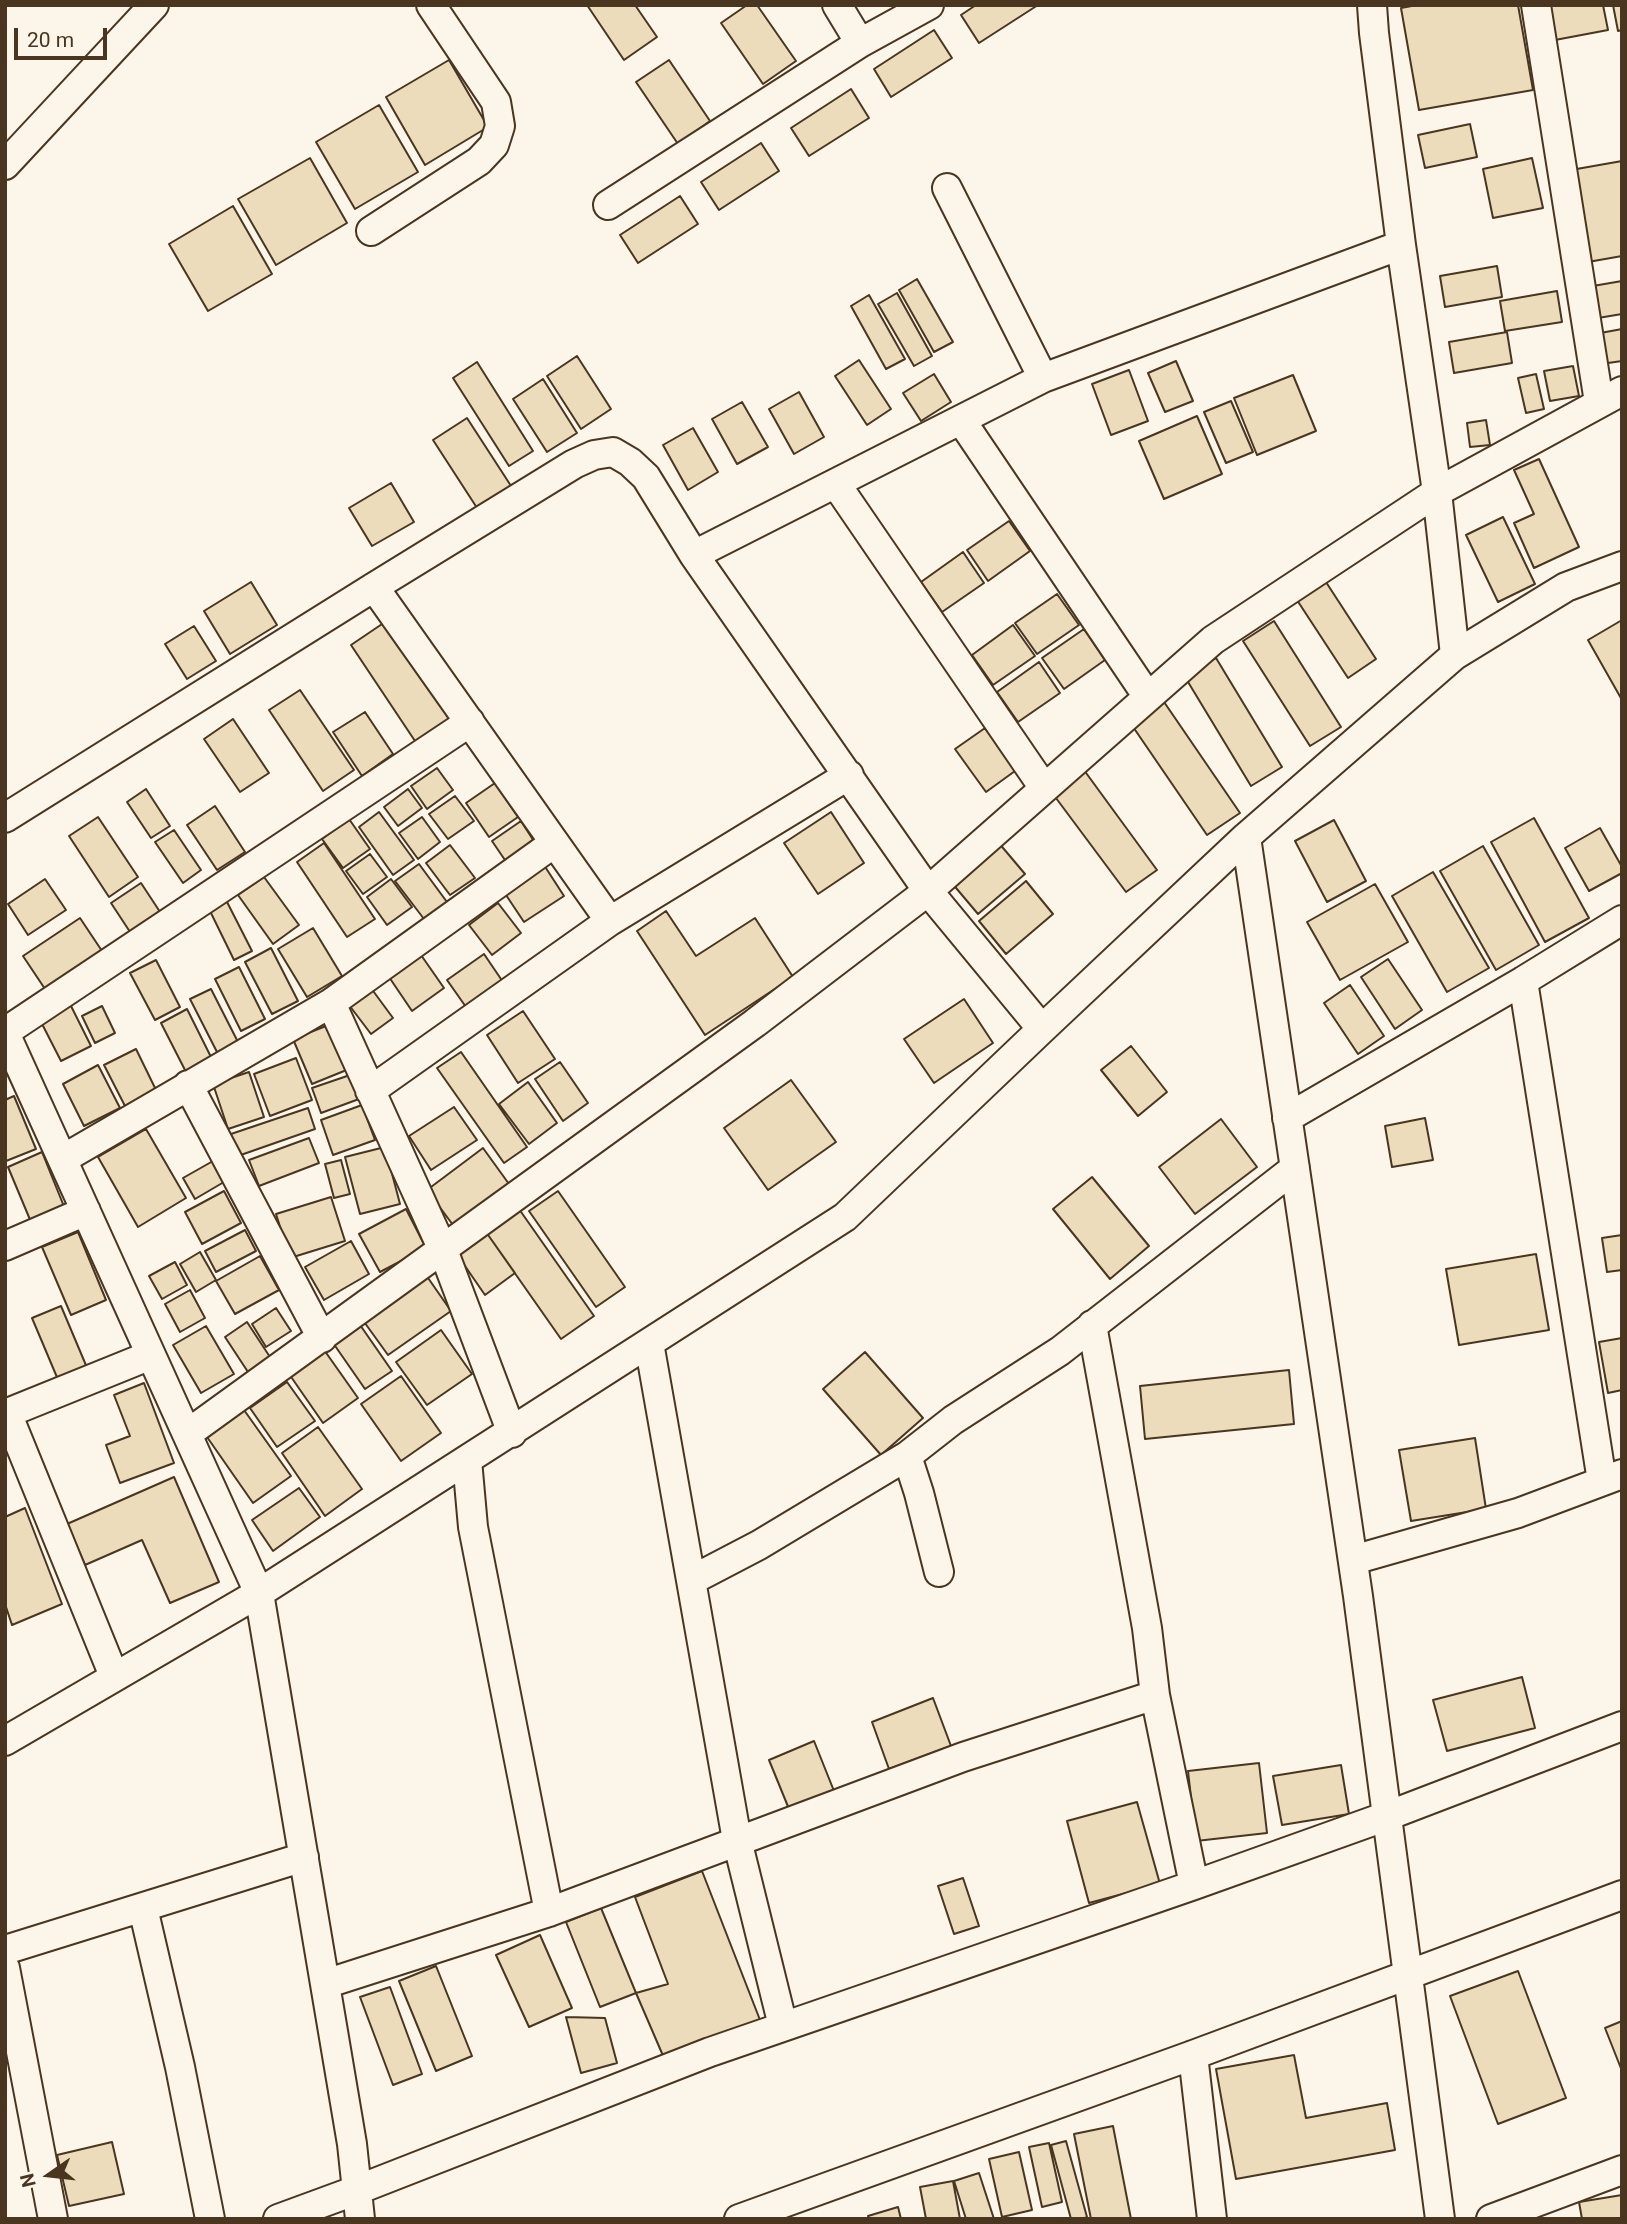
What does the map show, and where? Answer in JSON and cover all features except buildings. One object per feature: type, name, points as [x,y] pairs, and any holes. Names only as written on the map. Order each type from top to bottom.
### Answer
[{"type":"street","points":[[5,165],[154,5]]},
{"type":"street","points":[[371,231],[479,161],[494,145],[500,126],[496,102],[431,5]]},
{"type":"street","points":[[837,5],[860,43]]},
{"type":"street","points":[[608,205],[860,43],[929,5]]},
{"type":"street","points":[[1372,5],[1401,245],[1437,492],[1455,655]]},
{"type":"street","points":[[187,1434],[755,1023],[928,891],[1213,640],[1437,492],[1611,396],[1536,5]]},
{"type":"street","points":[[947,188],[1042,378]]},
{"type":"street","points":[[694,555],[1042,378],[1401,245]]},
{"type":"street","points":[[961,420],[1148,697]]},
{"type":"street","points":[[5,818],[575,464],[594,454],[612,452],[631,462],[646,477],[694,555],[928,891],[1041,1029]]},
{"type":"street","points":[[836,484],[1044,789]]},
{"type":"street","points":[[5,1741],[259,1593],[845,1217],[1246,837],[1455,655],[1566,587],[1622,566]]},
{"type":"street","points":[[374,587],[610,921]]},
{"type":"street","points":[[360,2219],[352,2144],[259,1593],[63,1159],[16,1086],[5,1033],[470,722]]},
{"type":"street","points":[[370,1091],[610,921],[849,775]]},
{"type":"street","points":[[1246,837],[1353,1560],[1440,2219]]},
{"type":"street","points":[[63,1159],[331,1003],[554,843]]},
{"type":"street","points":[[1287,1118],[1524,981],[1622,920]]},
{"type":"street","points":[[1353,1560],[1518,1513],[1612,1477],[1524,981]]},
{"type":"street","points":[[331,1003],[443,1250],[512,1433]]},
{"type":"street","points":[[188,1085],[322,1338]]},
{"type":"street","points":[[692,1580],[759,1545],[907,1456],[953,1420],[1060,1351],[1295,1168]]},
{"type":"street","points":[[5,1246],[86,1211]]},
{"type":"street","points":[[1092,1325],[1147,1628],[1155,1695],[1194,1885]]},
{"type":"street","points":[[649,1343],[737,1840],[783,2026]]},
{"type":"street","points":[[114,1676],[6,1413],[151,1355]]},
{"type":"street","points":[[907,1456],[939,1572]]},
{"type":"street","points":[[467,1460],[472,1527],[549,1912]]},
{"type":"street","points":[[325,1984],[549,1912],[963,1756],[1155,1695]]},
{"type":"street","points":[[278,2219],[710,2052],[1194,1885],[1387,1816],[1622,1726]]},
{"type":"street","points":[[5,1950],[304,1857]]},
{"type":"street","points":[[739,2219],[1193,2055],[1622,1895]]},
{"type":"street","points":[[143,1909],[180,2067],[210,2219]]},
{"type":"street","points":[[5,1968],[53,2219]]},
{"type":"street","points":[[1193,2055],[1212,2219]]},
{"type":"street","points":[[1491,2219],[1622,2170]]}]
